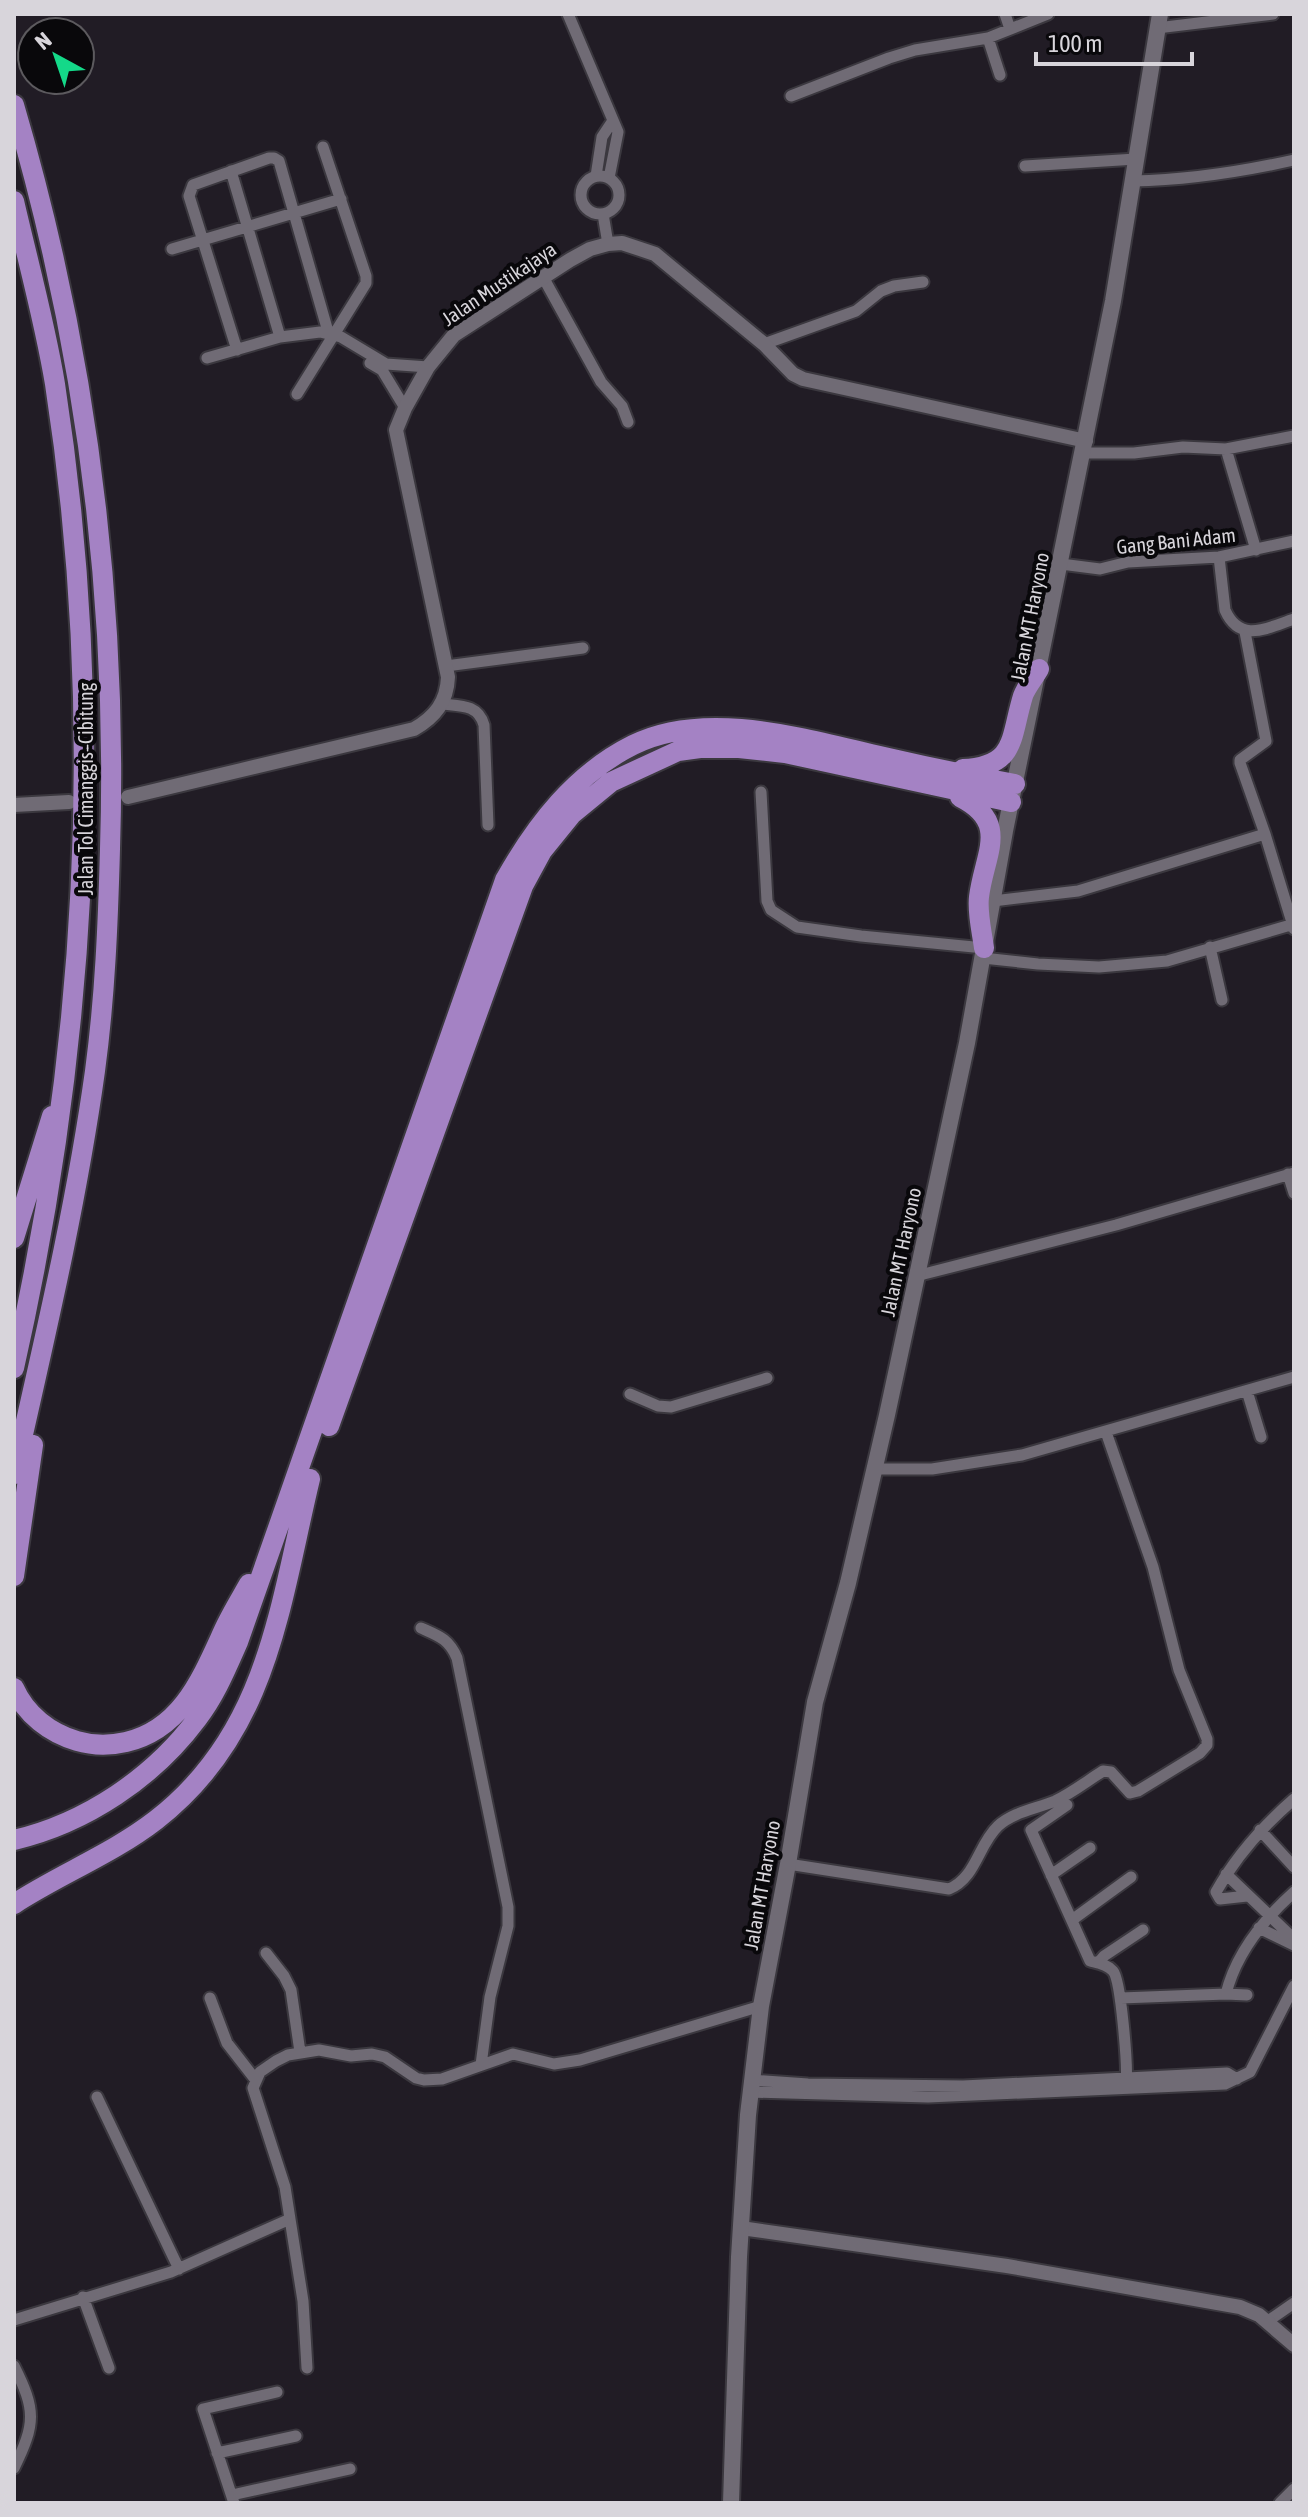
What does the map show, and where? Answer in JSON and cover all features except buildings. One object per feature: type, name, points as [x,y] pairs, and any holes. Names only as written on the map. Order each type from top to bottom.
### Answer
[{"type":"highway","name":"Jalan Tol Cimanggis–Cibitung","points":[[14,105],[80,380],[97,504],[110,640],[113,767],[108,928],[95,1069],[55,1291],[14,1474]]},
{"type":"highway","name":"Jalan Tol Cimanggis–Cibitung","points":[[14,201],[54,382],[70,506],[83,642],[86,766],[67,1067],[51,1188],[14,1368]]},
{"type":"highway","points":[[942,779],[984,768],[1008,752],[1024,693],[1039,669]]},
{"type":"highway","points":[[14,1840],[54,1829],[94,1809],[138,1781],[172,1749],[219,1686],[238,1642],[505,880],[527,841],[559,801],[596,769],[634,745],[669,733],[699,738],[740,739],[785,753],[1013,793]]},
{"type":"highway","points":[[14,1853],[58,1840],[98,1823],[133,1799],[182,1758],[210,1724],[251,1647],[523,886],[542,851],[572,814],[611,782],[699,738]]},
{"type":"highway","points":[[942,779],[981,810],[989,824],[991,841],[978,900],[983,953]]},
{"type":"highway","points":[[14,1238],[67,1067]]},
{"type":"highway","points":[[14,1576],[55,1291]]},
{"type":"highway","points":[[14,1904],[119,1846],[155,1821],[182,1798],[229,1742],[249,1706],[262,1673],[310,1479]]},
{"type":"highway","points":[[14,1688],[30,1714],[47,1728],[90,1745],[114,1745],[141,1739],[165,1725],[185,1706],[203,1676],[224,1629],[278,1528]]},
{"type":"main road","name":"Jalan MT Haryono","points":[[731,2503],[741,2228],[750,2086],[761,2006],[815,1702],[848,1583],[955,1102],[1013,793],[1085,447],[1158,21]]},
{"type":"street","points":[[568,14],[618,136],[609,178]]},
{"type":"street","points":[[1005,14],[1010,29]]},
{"type":"street","points":[[791,96],[915,50],[988,38],[1048,14]]},
{"type":"street","points":[[1158,21],[1273,14]]},
{"type":"street","points":[[988,38],[1000,75]]},
{"type":"street","points":[[596,176],[609,178],[617,186],[619,198],[613,209],[603,214],[589,210],[581,199],[584,185],[596,176],[602,137],[612,122]]},
{"type":"street","points":[[297,394],[366,283],[323,147]]},
{"type":"street","points":[[237,350],[202,241],[190,190],[193,185],[274,158],[279,161],[332,336],[338,344],[382,370],[405,408]]},
{"type":"street","points":[[1025,166],[1136,159]]},
{"type":"street","points":[[1133,181],[1178,180],[1245,171],[1294,160]]},
{"type":"street","points":[[231,171],[280,337]]},
{"type":"street","points":[[172,249],[341,199]]},
{"type":"street","points":[[603,214],[608,244],[622,243],[655,254],[764,344],[782,365],[803,379],[1085,447],[1134,453],[1183,447],[1226,449],[1294,436]]},
{"type":"street","name":"Jalan Mustikajaya","points":[[442,704],[447,690],[446,666],[396,430],[428,367],[454,335],[590,249],[608,244]]},
{"type":"street","points":[[543,277],[601,382],[622,406],[628,422]]},
{"type":"street","points":[[764,344],[856,311],[881,291],[923,282]]},
{"type":"street","points":[[207,358],[280,337],[312,332],[341,337],[386,364],[428,367]]},
{"type":"street","points":[[1226,449],[1256,550]]},
{"type":"street","name":"Gang Bani Adam","points":[[1061,564],[1100,569],[1128,562],[1219,557],[1294,541]]},
{"type":"street","points":[[761,792],[767,901],[779,917],[797,927],[983,953],[1038,964],[1099,967],[1167,961],[1294,926],[1240,763],[1266,741],[1245,632],[1225,610],[1219,557]]},
{"type":"street","points":[[1245,632],[1294,619]]},
{"type":"street","points":[[446,666],[583,648]]},
{"type":"street","points":[[128,797],[414,729],[435,714],[442,704],[475,709],[482,716],[488,825]]},
{"type":"street","points":[[14,805],[69,802]]},
{"type":"street","points":[[993,901],[1078,891],[1265,834]]},
{"type":"street","points":[[1210,947],[1222,1000]]},
{"type":"street","points":[[916,1276],[1102,1228],[1291,1174],[1294,1193]]},
{"type":"street","points":[[874,1469],[932,1469],[981,1463],[1106,1432],[1294,1377]]},
{"type":"street","points":[[630,1394],[658,1406],[671,1407],[767,1378]]},
{"type":"street","points":[[1247,1391],[1261,1437]]},
{"type":"street","points":[[788,1864],[949,1889],[959,1885],[967,1876],[988,1839],[1006,1820],[1069,1794],[1103,1771],[1111,1772],[1130,1793],[1138,1791],[1200,1753],[1207,1745],[1179,1670],[1149,1552],[1106,1432]]},
{"type":"street","points":[[421,1628],[443,1637],[457,1658],[508,1907],[508,1926],[490,1997],[481,2065]]},
{"type":"street","points":[[1247,1896],[1219,1898],[1216,1892],[1260,1830],[1294,1799]]},
{"type":"street","points":[[1067,1805],[1031,1830],[1090,1961],[1113,1971],[1121,1998],[1126,2082]]},
{"type":"street","points":[[1260,1830],[1294,1867]]},
{"type":"street","points":[[1051,1875],[1090,1848]]},
{"type":"street","points":[[1226,1874],[1294,1942]]},
{"type":"street","points":[[1072,1920],[1131,1877]]},
{"type":"street","points":[[1226,1994],[1252,1937],[1269,1915],[1294,1892]]},
{"type":"street","points":[[1259,1928],[1294,1942]]},
{"type":"street","points":[[1098,1963],[1143,1930]]},
{"type":"street","points":[[266,1953],[291,1990],[300,2052]]},
{"type":"street","points":[[750,2086],[928,2097],[1227,2073],[1237,2079],[1245,2076],[1255,2065],[1294,1986]]},
{"type":"street","points":[[1121,1998],[1247,1995]]},
{"type":"street","points":[[210,1998],[227,2043],[255,2079]]},
{"type":"street","points":[[307,2368],[303,2301],[285,2187],[253,2093],[255,2079],[276,2061],[300,2052],[319,2050],[351,2056],[372,2054],[385,2057],[416,2078],[442,2079],[513,2054],[554,2064],[580,2060],[761,2006]]},
{"type":"street","points":[[97,2097],[179,2269]]},
{"type":"street","points":[[14,2320],[179,2269],[290,2219]]},
{"type":"street","points":[[741,2228],[1007,2266],[1240,2307],[1268,2321],[1294,2345]]},
{"type":"street","points":[[83,2297],[109,2368]]},
{"type":"street","points":[[1268,2321],[1294,2303]]},
{"type":"street","points":[[14,2366],[31,2403],[27,2436],[14,2468]]},
{"type":"street","points":[[277,2392],[203,2409],[233,2499],[350,2469]]},
{"type":"street","points":[[217,2453],[296,2436]]},
{"type":"street","points":[[1280,2503],[1294,2489]]}]
